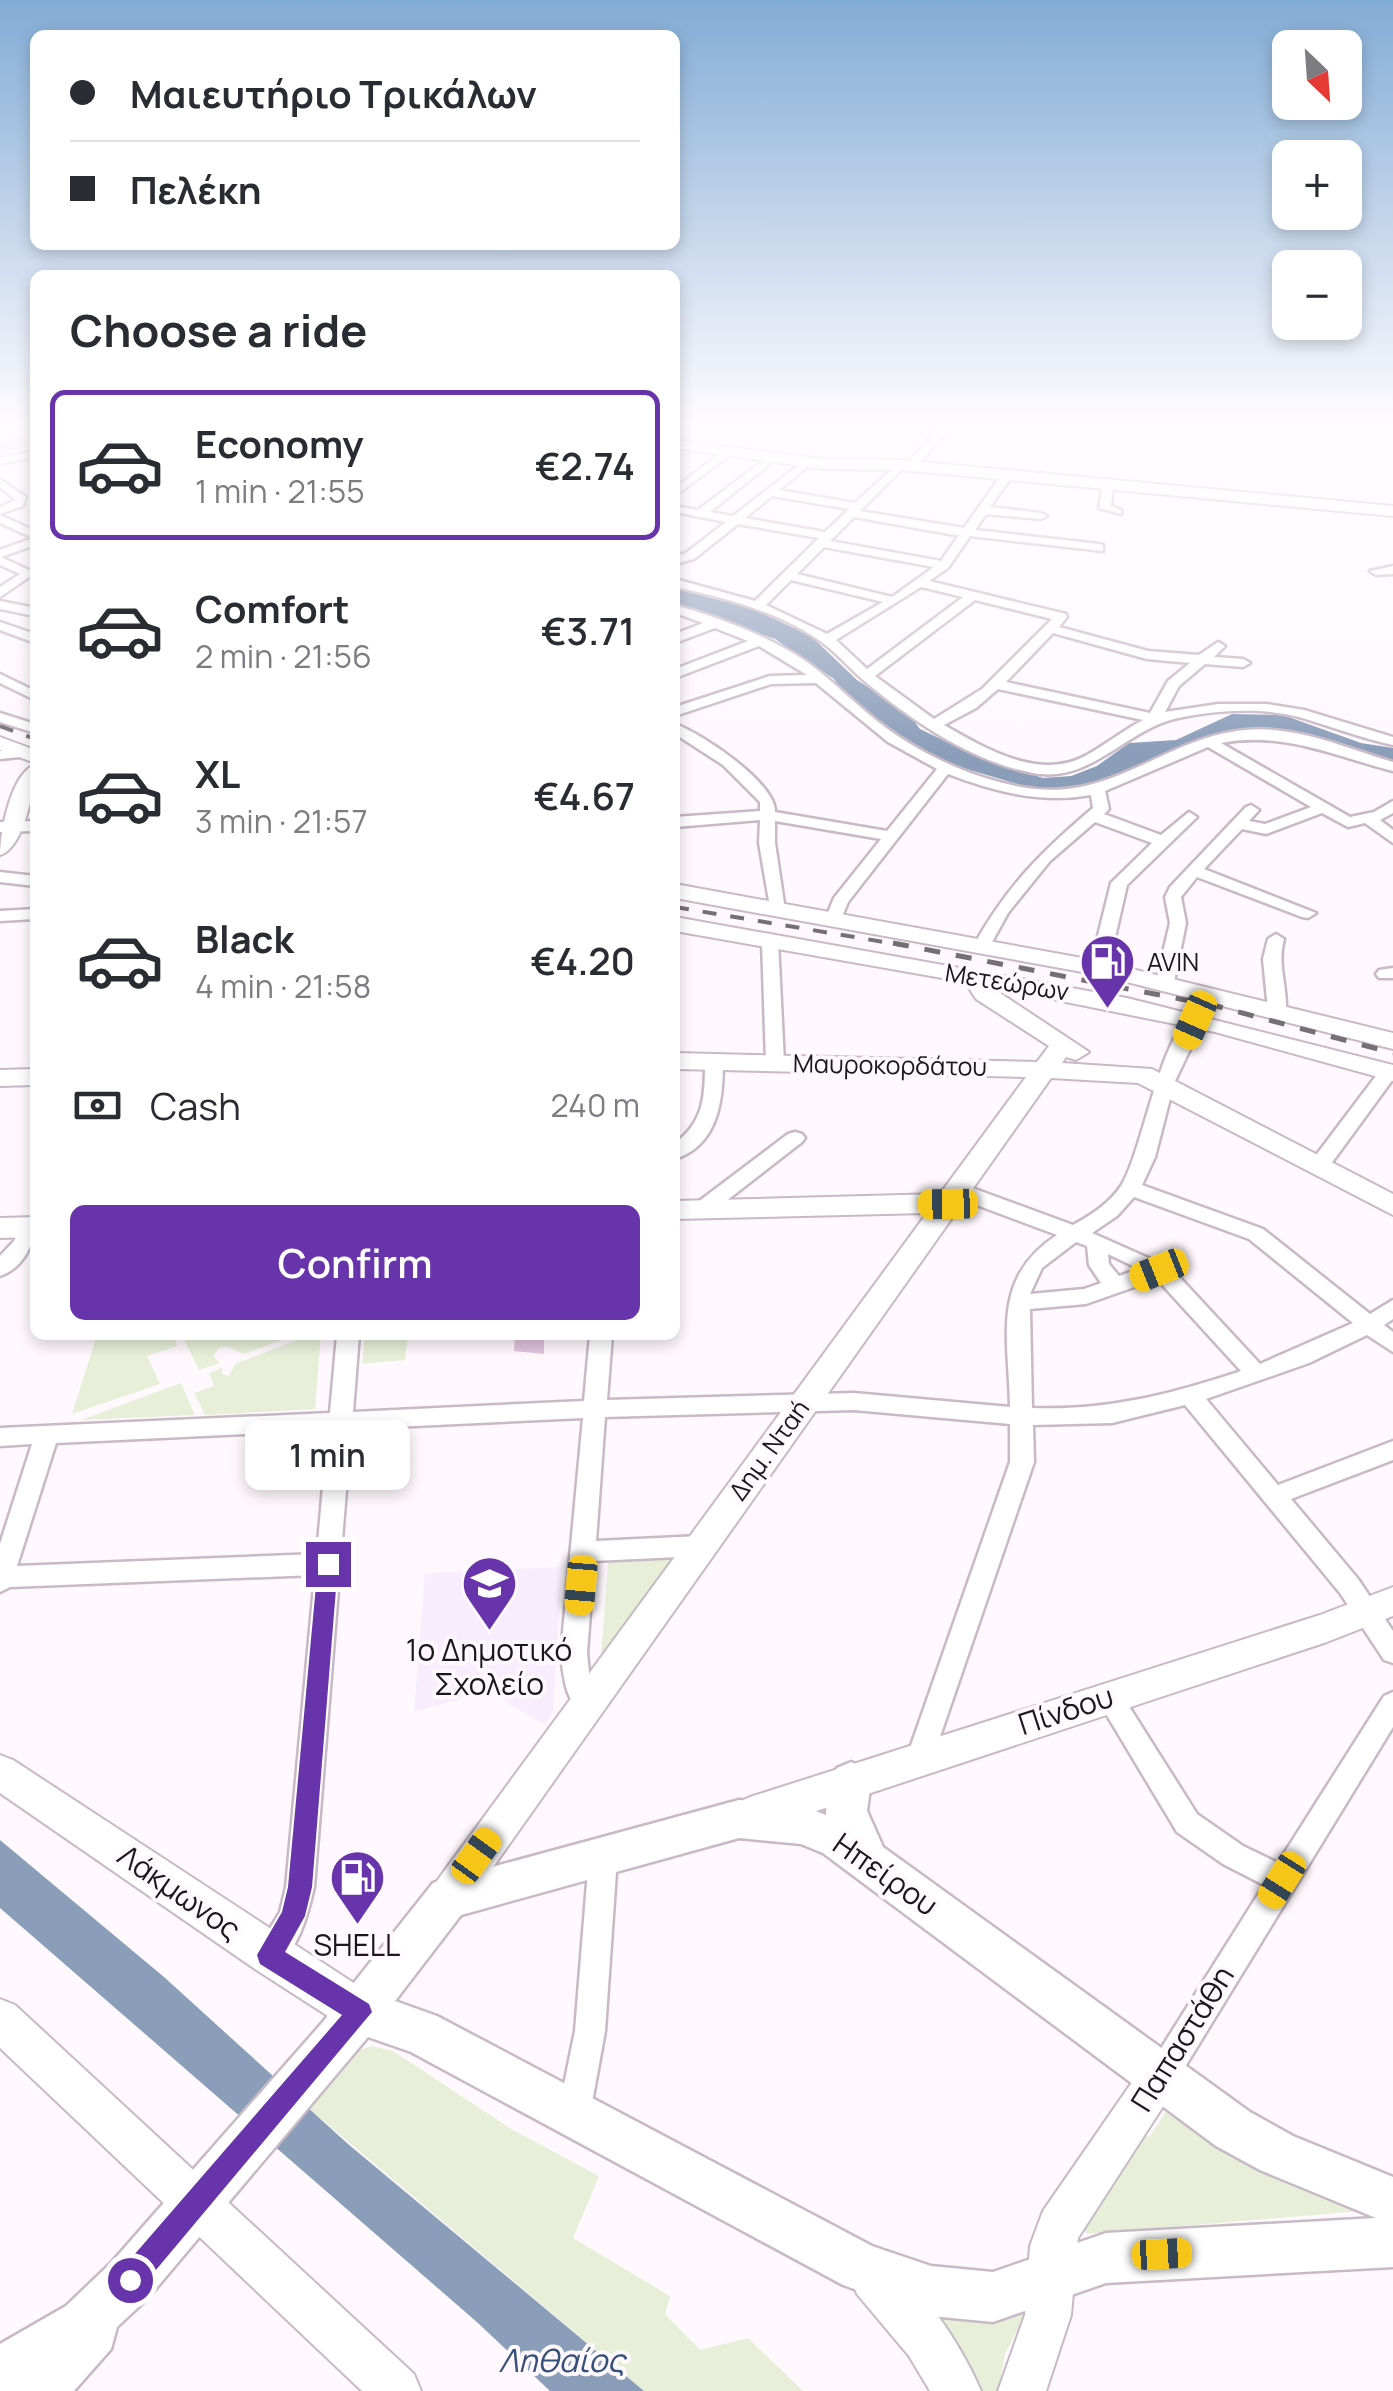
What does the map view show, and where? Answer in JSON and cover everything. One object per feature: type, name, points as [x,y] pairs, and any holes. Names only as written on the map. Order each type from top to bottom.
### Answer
[{"type":"main road","points":[[851,1780],[845,1793],[846,1814],[868,1861]]},
{"type":"main road","name":"Ηπείρου","points":[[17,2380],[106,2316],[130,2280],[349,2026],[448,1898],[486,1871],[603,1858],[739,1819],[783,1821],[815,1829],[868,1861],[1254,2142],[1393,2201]]},
{"type":"main road","points":[[349,2026],[420,2032],[861,2267],[919,2288],[978,2297],[1018,2292],[1106,2258],[1393,2242]]},
{"type":"street","points":[[680,559],[690,556],[719,533]]},
{"type":"street","points":[[794,533],[944,565]]},
{"type":"street","points":[[758,606],[831,533]]},
{"type":"street","points":[[827,640],[894,602],[944,565],[967,533]]},
{"type":"street","points":[[972,533],[1100,548]]},
{"type":"street","points":[[0,557],[30,542]]},
{"type":"street","points":[[0,557],[29,573],[2,603],[30,611]]},
{"type":"street","points":[[1376,570],[1393,570]]},
{"type":"street","points":[[790,576],[894,602]]},
{"type":"street","points":[[920,583],[1061,617],[994,684],[953,717],[936,724]]},
{"type":"street","points":[[680,584],[758,606],[827,640],[867,676],[936,724],[993,754],[1051,771],[1084,764],[1153,719],[1170,687],[1218,646]]},
{"type":"street","points":[[1021,608],[1034,592]]},
{"type":"street","points":[[867,676],[971,597]]},
{"type":"street","points":[[680,612],[761,641],[806,668],[880,730],[945,768],[1037,794],[1071,796],[1098,791],[1211,743],[1246,734],[1274,736],[1393,767]]},
{"type":"street","points":[[680,636],[714,623]]},
{"type":"street","points":[[0,626],[30,638]]},
{"type":"street","points":[[1050,628],[1138,654],[1243,663]]},
{"type":"street","points":[[680,672],[761,641]]},
{"type":"street","points":[[0,678],[28,693]]},
{"type":"street","points":[[680,710],[770,680],[815,679]]},
{"type":"street","points":[[994,684],[1153,719],[1212,709],[1279,709],[1393,742]]},
{"type":"street","points":[[0,700],[28,693]]},
{"type":"street","points":[[0,717],[30,727]]},
{"type":"street","points":[[680,731],[728,762],[768,801],[767,842],[777,910]]},
{"type":"street","points":[[0,739],[30,755]]},
{"type":"street","points":[[1211,743],[1348,822],[1370,819],[1393,806]]},
{"type":"street","points":[[0,755],[30,756]]},
{"type":"street","points":[[0,849],[30,761]]},
{"type":"street","points":[[833,920],[840,901],[945,768]]},
{"type":"street","points":[[981,946],[1028,876],[1094,816],[1103,802],[1098,791]]},
{"type":"street","points":[[1240,824],[1266,829],[1320,808]]},
{"type":"street","points":[[1165,982],[1178,923],[1172,897],[1251,810]]},
{"type":"street","points":[[680,822],[768,814],[888,836]]},
{"type":"street","points":[[1094,816],[1164,842]]},
{"type":"street","points":[[1098,968],[1119,884],[1189,817]]},
{"type":"street","points":[[1370,819],[1393,838]]},
{"type":"street","points":[[5,827],[30,826]]},
{"type":"street","points":[[1195,871],[1308,913]]},
{"type":"street","points":[[0,877],[30,880]]},
{"type":"street","points":[[680,892],[1165,982],[1393,1041]]},
{"type":"street","points":[[0,916],[30,914]]},
{"type":"street","name":"Μετεώρων","points":[[680,925],[1089,996],[1392,1069]]},
{"type":"street","points":[[1276,939],[1269,968],[1278,1010]]},
{"type":"street","points":[[770,942],[775,1062]]},
{"type":"street","points":[[976,977],[980,990],[1054,1056]]},
{"type":"street","points":[[920,1758],[1022,1462],[1022,1281],[1048,1248],[1110,1211],[1131,1188],[1151,1143],[1164,1091],[1195,1020]]},
{"type":"street","name":"Μαυροκορδάτου","points":[[680,1061],[1054,1056],[1164,1091],[1227,1118],[1393,1206]]},
{"type":"street","name":"Δημ. Νταή","points":[[486,1871],[588,1701],[1054,1056]]},
{"type":"street","points":[[680,1149],[701,1131],[713,1111],[714,1062]]},
{"type":"street","points":[[1318,1167],[1392,1069]]},
{"type":"street","points":[[0,1078],[30,1077]]},
{"type":"street","points":[[688,1210],[795,1138]]},
{"type":"street","points":[[1131,1188],[1256,1234],[1393,1344]]},
{"type":"street","points":[[688,1210],[952,1197],[1072,1233],[1159,1270],[1184,1291],[1256,1372]]},
{"type":"street","points":[[0,1228],[30,1227]]},
{"type":"street","points":[[0,1269],[18,1251],[30,1230]]},
{"type":"street","points":[[1097,1242],[1100,1265],[1115,1287]]},
{"type":"street","points":[[1020,1303],[1060,1301],[1115,1287],[1159,1270]]},
{"type":"street","points":[[0,1437],[804,1402],[872,1402],[1023,1415],[1114,1414],[1256,1372],[1370,1326],[1393,1308]]},
{"type":"street","points":[[269,1955],[293,1916],[300,1887],[348,1340]]},
{"type":"street","points":[[588,1701],[577,1685],[574,1668],[601,1340]]},
{"type":"street","points":[[1188,1395],[1349,1586],[1379,1607],[1393,1652]]},
{"type":"street","points":[[47,1435],[1,1579],[328,1564]]},
{"type":"street","points":[[1274,1496],[1393,1450]]},
{"type":"street","points":[[584,1551],[700,1546]]},
{"type":"street","name":"Πίνδου","points":[[739,1819],[1379,1607]]},
{"type":"street","points":[[1110,1697],[1187,1823],[1213,1843],[1282,1880]]},
{"type":"street","name":"Παπαστάθη","points":[[1022,2391],[1048,2315],[1054,2246],[1064,2217],[1161,2077],[1393,1704]]},
{"type":"street","name":"Λάκμωνος","points":[[0,1772],[269,1955],[349,2026]]},
{"type":"street","points":[[573,2116],[590,2031],[603,1858]]},
{"type":"street","points":[[0,2020],[206,2192],[397,2391]]},
{"type":"street","points":[[861,2267],[918,2328],[957,2391]]},
{"type":"shaded area","name":"1ο Δημοτικό Σχολείο","points":[[562,1567],[553,1712],[545,1725],[488,1691],[414,1712],[425,1573]]},
{"type":"green space","points":[[95,1340],[175,1340],[177,1346],[147,1356],[160,1384],[72,1414]]},
{"type":"green space","points":[[184,1340],[282,1340],[244,1354],[226,1346],[219,1348],[213,1356],[220,1363],[199,1370]]},
{"type":"green space","points":[[298,1340],[321,1340],[315,1409],[205,1415],[194,1393],[214,1386],[209,1373],[222,1368],[222,1374],[229,1376],[235,1364]]},
{"type":"green space","points":[[364,1340],[407,1340],[405,1360],[362,1364]]},
{"type":"green space","points":[[181,1383],[195,1415],[81,1420]]},
{"type":"green space","points":[[673,1558],[601,1657],[608,1562]]},
{"type":"green space","points":[[371,2046],[393,2051],[513,2130],[599,2176],[573,2238],[670,2296],[665,2314],[700,2350],[748,2338],[803,2391],[644,2391],[306,2106],[353,2053]]},
{"type":"green space","points":[[1171,2104],[1361,2211],[1087,2234],[1083,2228],[1144,2135],[1149,2137]]},
{"type":"green space","points":[[923,2302],[1026,2313],[1005,2354],[998,2391],[980,2391]]},
{"type":"water","points":[[680,589],[753,609],[811,636],[857,680],[908,713],[920,729],[980,758],[1043,778],[1071,776],[1097,766],[1129,743],[1176,740],[1232,714],[1283,715],[1361,743],[1393,748],[1393,763],[1289,732],[1246,728],[1226,731],[1099,786],[1048,793],[943,762],[871,716],[842,692],[834,679],[775,639],[680,607]]},
{"type":"water","name":"Ληθαίος","points":[[0,1840],[164,1977],[348,2144],[644,2391],[550,2391],[478,2323],[0,1908]]},
{"type":"building","points":[[515,1340],[544,1340],[544,1354],[514,1351]]},
{"type":"railway","points":[[0,726],[30,737]]},
{"type":"railway","points":[[680,908],[908,946]]},
{"type":"railway","points":[[893,943],[1216,1006],[1393,1053]]},
{"type":"place","name":"AVIN","points":[[1108,1011]]},
{"type":"place","name":"1ο Δημοτικό Σχολείο","points":[[489,1632]]},
{"type":"place","name":"SHELL","points":[[357,1927]]},
{"type":"route","points":[[130,2280],[360,2012],[269,1955],[293,1916],[300,1887],[328,1564]]}]
